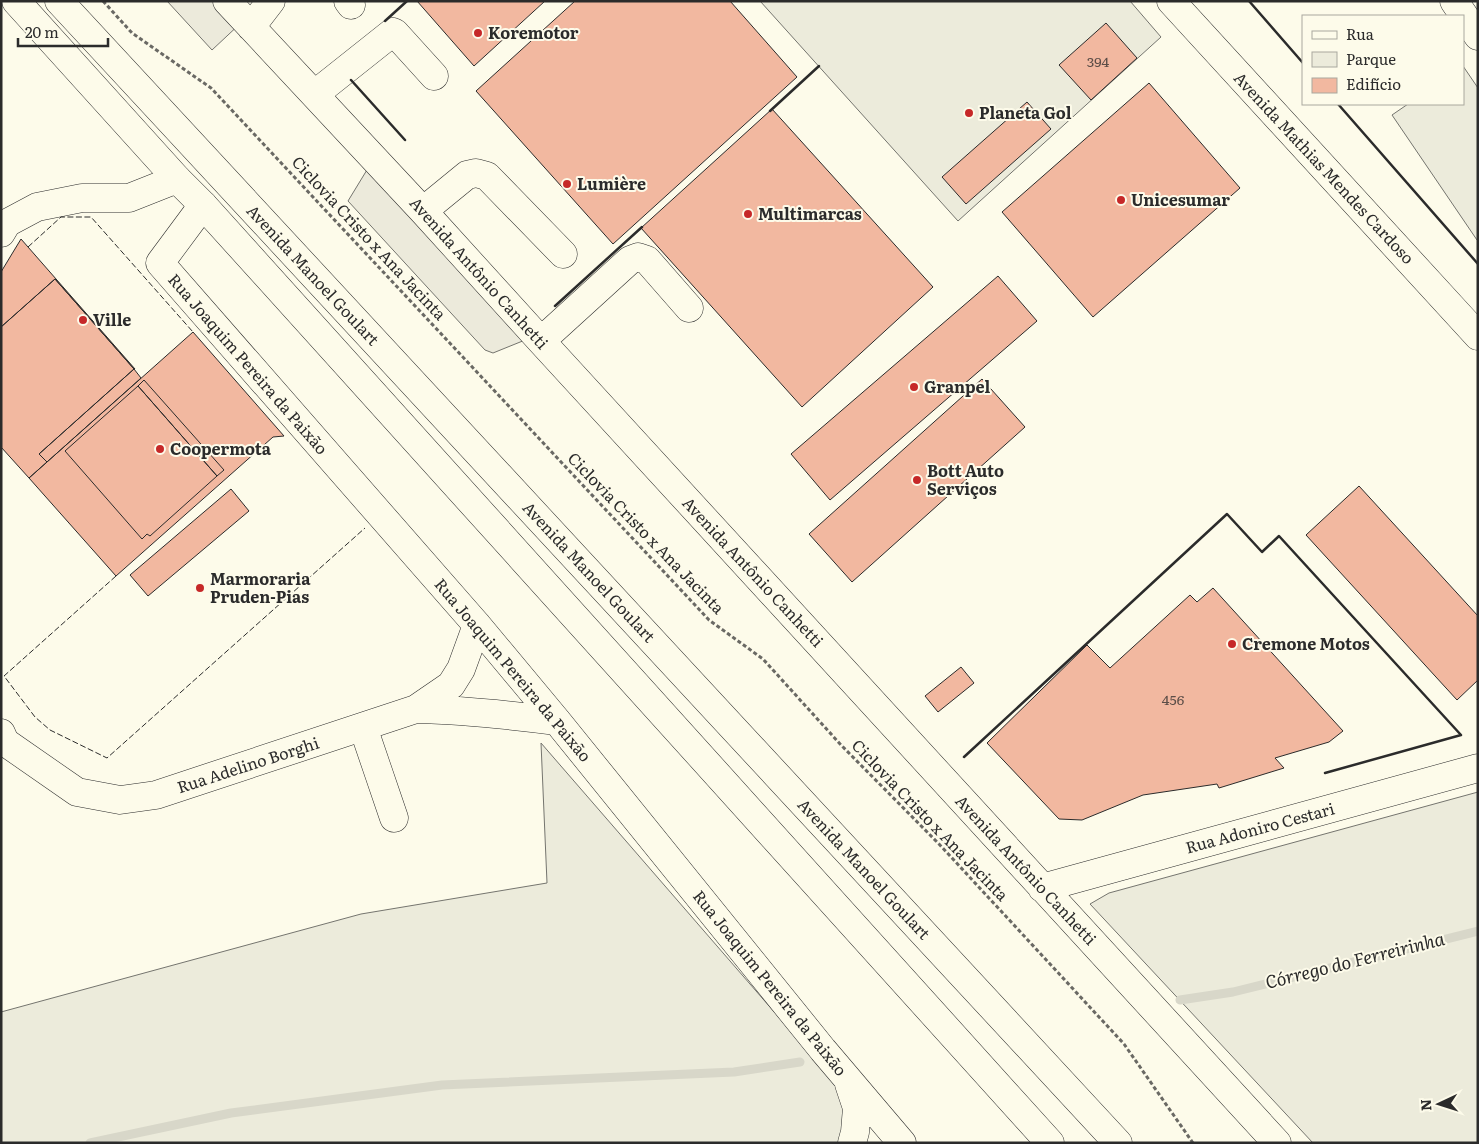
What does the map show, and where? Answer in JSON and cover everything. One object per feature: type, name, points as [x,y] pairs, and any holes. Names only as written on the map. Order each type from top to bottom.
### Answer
[{"type":"street","name":"Avenida Manoel Goulart","points":[[16,1],[177,179],[203,205],[1050,1143]]},
{"type":"street","name":"Avenida Manoel Goulart","points":[[59,1],[1118,1143]]},
{"type":"street","name":"Avenida Antônio Canhetti","points":[[227,1],[423,211],[1277,1143]]},
{"type":"street","points":[[251,26],[271,1]]},
{"type":"street","name":"Avenida Mathias Mendes Cardoso","points":[[1171,1],[1478,336]]},
{"type":"street","points":[[1454,1],[1464,15]]},
{"type":"street","points":[[1464,16],[1478,36]]},
{"type":"street","points":[[315,94],[393,32],[396,33],[434,76]]},
{"type":"street","points":[[423,211],[467,175],[481,174],[487,176],[563,254]]},
{"type":"street","points":[[3,219],[36,208],[82,198],[129,198],[177,179]]},
{"type":"street","name":"Rua Joaquim Pereira da Paixão","points":[[203,205],[160,263],[477,626],[902,1143]]},
{"type":"street","points":[[541,341],[630,260],[638,257],[647,260],[689,308]]},
{"type":"street","points":[[416,709],[452,685],[461,669],[477,626]]},
{"type":"street","points":[[416,709],[491,712],[557,721]]},
{"type":"street","name":"Rua Adelino Borghi","points":[[1,733],[5,742],[77,792],[120,800],[156,795],[416,709]]},
{"type":"street","points":[[363,727],[394,818]]},
{"type":"street","name":"Rua Adoniro Cestari","points":[[1042,888],[1478,768]]},
{"type":"street","points":[[846,1076],[857,1108],[852,1143]]},
{"type":"path","name":"Ciclovia Cristo x Ana Jacinta","points":[[103,1],[132,33],[211,88],[709,620],[763,659],[841,745],[939,844],[1124,1044],[1193,1143]]},
{"type":"green space","name":"Planeta Gol","points":[[760,1],[1130,1],[1161,37],[958,221]]},
{"type":"green space","points":[[1464,67],[1478,88],[1478,240],[1477,240],[1392,115],[1407,105],[1464,105]]},
{"type":"green space","points":[[541,743],[841,1089],[846,1122],[839,1143],[1,1143],[1,1012],[361,914],[547,883]]},
{"type":"green space","points":[[1478,792],[1478,1143],[1313,1143],[1090,904],[1109,893]]},
{"type":"shaded area","points":[[167,1],[225,1],[243,21],[212,50]]},
{"type":"shaded area","points":[[373,160],[535,336],[493,353],[485,350],[348,201]]},
{"type":"building","name":"Koremotor","points":[[417,1],[545,1],[474,66]]},
{"type":"building","name":"Lumière","points":[[575,1],[730,1],[797,77],[613,244],[476,91]]},
{"type":"building","points":[[1106,23],[1137,58],[1091,100],[1059,65]]},
{"type":"building","name":"Unicesumar","points":[[1149,83],[1240,188],[1093,317],[1002,212]]},
{"type":"building","points":[[1027,102],[1051,129],[966,204],[942,177]]},
{"type":"building","points":[[772,109],[933,287],[802,407],[641,228]]},
{"type":"building","points":[[21,239],[135,369],[55,279],[1,327],[1,272]]},
{"type":"building","name":"Granpel","points":[[998,276],[1037,321],[830,500],[791,454]]},
{"type":"building","points":[[55,279],[134,369],[39,454],[47,462],[29,478],[1,447],[1,327]]},
{"type":"building","name":"Coopermota","points":[[193,332],[284,436],[273,437],[116,576],[29,478]]},
{"type":"building","points":[[134,369],[141,378],[47,462],[39,454]]},
{"type":"building","name":"Bott Auto Serviços","points":[[982,379],[1025,427],[852,582],[809,534]]},
{"type":"building","points":[[144,380],[224,470],[217,476],[138,386]]},
{"type":"building","points":[[138,386],[217,476],[150,536],[147,534],[142,539],[65,451]]},
{"type":"building","points":[[1359,486],[1478,616],[1478,680],[1457,700],[1306,535]]},
{"type":"building","points":[[231,489],[249,511],[148,596],[130,575]]},
{"type":"building","points":[[1213,588],[1343,731],[1329,742],[1275,758],[1284,768],[1219,788],[1217,784],[1143,795],[1082,820],[1059,819],[987,743],[1087,645],[1110,668],[1190,595],[1197,602]]},
{"type":"building","points":[[961,667],[974,683],[938,712],[925,696]]},
{"type":"waterway","name":"Córrego do Ferreirinha","points":[[1180,1000],[1233,992],[1478,931]]},
{"type":"waterway","points":[[90,1143],[231,1113],[442,1085],[734,1072],[800,1062]]},
{"type":"fence","points":[[28,247],[61,217],[91,217],[192,333]]},
{"type":"fence","points":[[116,576],[4,676],[35,717],[50,730],[107,758],[365,528]]},
{"type":"wall","points":[[385,21],[407,1]]},
{"type":"wall","points":[[1249,1],[1302,62]]},
{"type":"wall","points":[[770,111],[819,66]]},
{"type":"wall","points":[[351,80],[405,140]]},
{"type":"wall","points":[[1339,105],[1478,264]]},
{"type":"wall","points":[[555,306],[642,227]]},
{"type":"wall","points":[[964,757],[1227,514],[1262,552],[1279,536],[1461,735],[1325,773]]},
{"type":"place","name":"Koremotor","points":[[478,33]]},
{"type":"place","name":"Planeta Gol","points":[[969,113]]},
{"type":"place","name":"Lumière","points":[[567,184]]},
{"type":"place","name":"Unicesumar","points":[[1121,200]]},
{"type":"place","name":"Multimarcas","points":[[748,214]]},
{"type":"place","name":"Ville","points":[[83,320]]},
{"type":"place","name":"Granpel","points":[[914,387]]},
{"type":"place","name":"Coopermota","points":[[160,449]]},
{"type":"place","name":"Bott Auto Serviços","points":[[917,480]]},
{"type":"place","name":"Marmoraria Pruden-Pias","points":[[200,588]]},
{"type":"place","name":"Cremone Motos","points":[[1232,644]]}]
